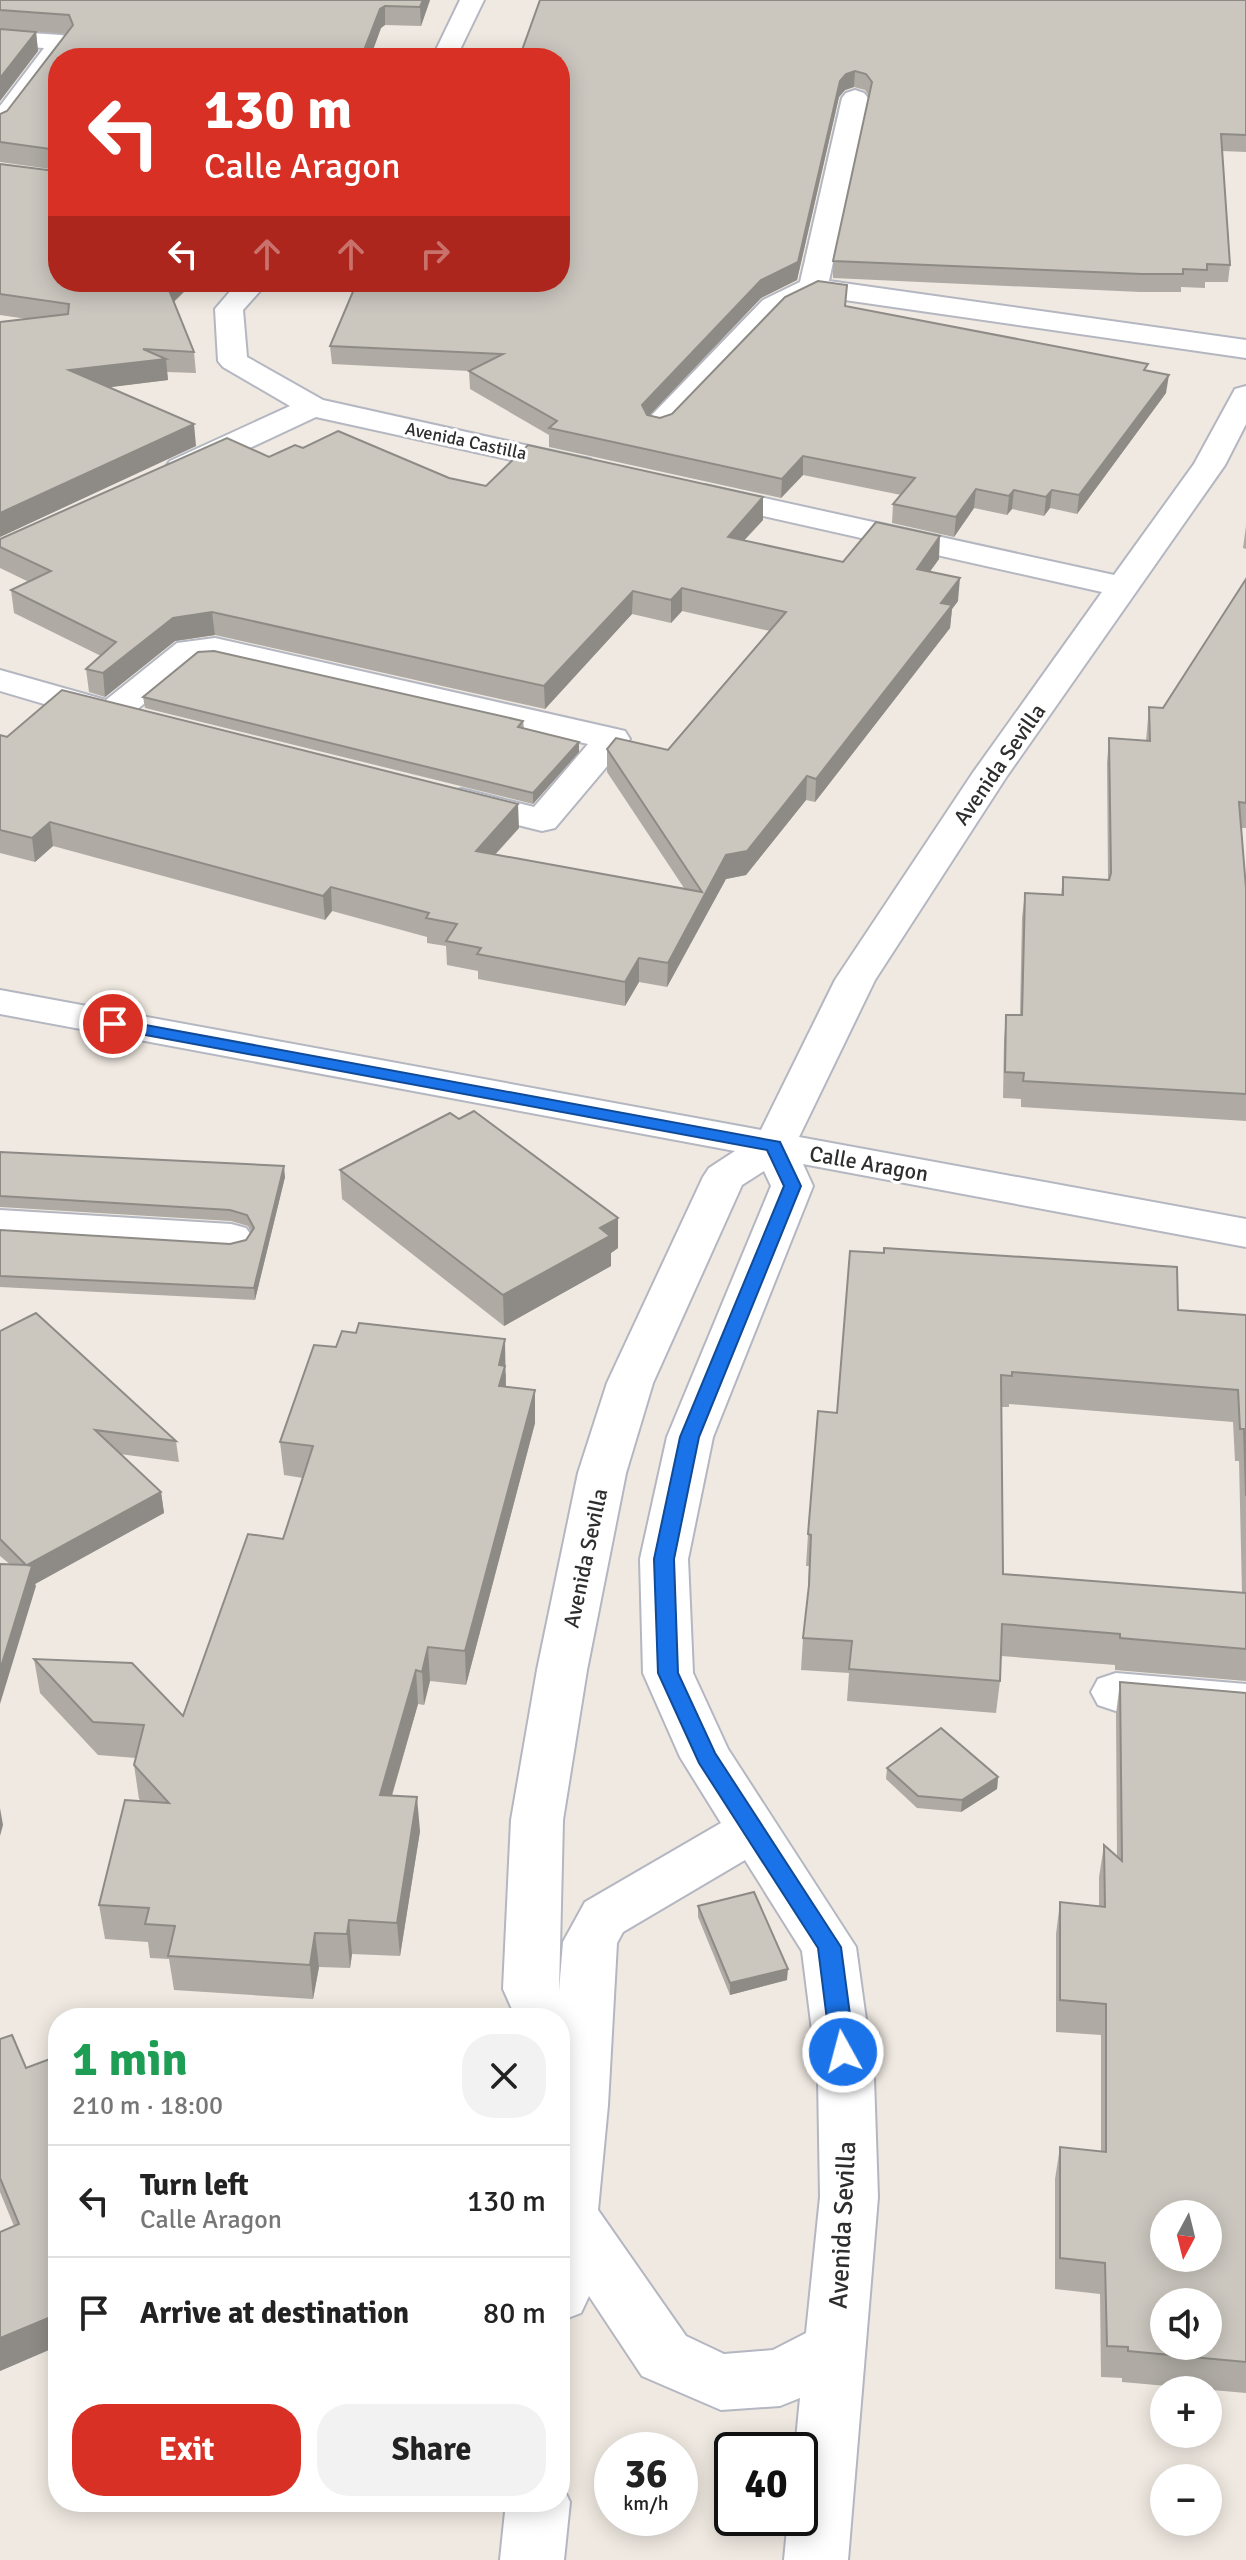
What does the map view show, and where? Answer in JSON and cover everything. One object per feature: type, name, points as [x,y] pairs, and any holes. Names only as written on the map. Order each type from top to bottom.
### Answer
[{"type":"street","points":[[449,48],[472,0]]},
{"type":"street","points":[[0,38],[61,42],[56,48]]},
{"type":"street","points":[[0,123],[48,59]]},
{"type":"street","points":[[813,287],[855,98]]},
{"type":"street","points":[[659,425],[773,306],[813,287],[1246,349]]},
{"type":"street","name":"Avenida Castilla","points":[[245,292],[229,309],[233,361],[313,407],[608,472]]},
{"type":"street","name":"Avenida Sevilla","points":[[540,2008],[531,1989],[537,1820],[562,1670],[602,1473],[630,1383],[724,1177],[774,1146],[855,980],[990,774],[1209,465],[1246,395]]},
{"type":"street","points":[[157,480],[313,407]]},
{"type":"street","points":[[670,486],[1124,587]]},
{"type":"street","points":[[112,713],[189,650],[215,648],[612,739],[542,820],[434,793]]},
{"type":"street","points":[[0,680],[158,724]]},
{"type":"street","name":"Calle Aragon","points":[[6,1015],[774,1146],[1246,1233]]},
{"type":"street","name":"Avenida Sevilla","points":[[774,1146],[792,1186],[690,1437],[664,1559],[668,1673],[706,1757],[829,1947],[846,2078],[849,2197],[816,2560]]},
{"type":"street","points":[[0,1224],[231,1238]]},
{"type":"street","points":[[1116,1692],[1246,1703]]},
{"type":"street","points":[[570,2081],[590,1942],[604,1917],[753,1830]]},
{"type":"street","points":[[570,2218],[664,2356],[721,2382],[780,2378],[833,2350]]},
{"type":"street","points":[[532,2560],[537,2512]]},
{"type":"building","points":[[0,0],[423,0],[420,7],[385,6],[380,9],[365,48],[55,48],[73,25],[69,15],[0,10]]},
{"type":"building","points":[[540,0],[1246,0],[1246,135],[1221,134],[1230,265],[1207,264],[1207,270],[1183,269],[1183,274],[1142,274],[833,261],[872,82],[866,74],[855,71],[846,74],[840,81],[798,262],[761,280],[642,405],[647,415],[660,418],[672,414],[785,297],[818,281],[847,285],[845,306],[1148,364],[1144,370],[1169,375],[1079,495],[1052,490],[1046,497],[1014,490],[1009,496],[976,489],[956,517],[893,504],[915,478],[803,456],[782,479],[549,428],[557,421],[469,371],[503,354],[330,346],[353,292],[570,292],[570,48],[523,48]]},
{"type":"building","points":[[0,29],[36,32],[0,78]]},
{"type":"building","points":[[48,58],[48,149],[0,142],[0,114],[7,111]]},
{"type":"building","points":[[0,164],[48,170],[48,292],[170,292],[194,352],[143,349],[166,359],[69,370],[194,424],[0,513],[0,322],[68,314],[69,304],[0,294]]},
{"type":"building","points":[[338,431],[449,478],[486,486],[528,445],[763,497],[728,537],[843,562],[876,522],[940,536],[917,569],[960,578],[941,603],[952,605],[816,779],[807,776],[747,851],[726,855],[668,963],[639,958],[625,982],[477,954],[481,948],[446,941],[457,924],[426,918],[429,913],[331,887],[323,896],[50,822],[32,838],[0,830],[0,735],[7,737],[62,690],[518,804],[476,851],[702,892],[607,749],[616,738],[668,750],[786,612],[682,588],[671,600],[633,591],[544,686],[212,612],[173,618],[103,673],[86,669],[116,642],[11,590],[51,571],[0,547],[0,539],[227,438],[269,457],[295,445],[303,448]]},
{"type":"building","points":[[1246,579],[1246,803],[1239,802],[1246,888],[1246,1094],[1023,1081],[1024,1073],[1005,1072],[1006,1015],[1022,1015],[1025,893],[1063,895],[1063,877],[1109,880],[1109,738],[1150,741],[1149,707],[1163,708]]},
{"type":"building","points":[[214,651],[523,721],[518,727],[579,742],[533,793],[143,697],[198,652]]},
{"type":"building","points":[[474,1111],[618,1218],[600,1228],[610,1236],[503,1295],[340,1170],[450,1113],[459,1119]]},
{"type":"building","points":[[0,1152],[284,1166],[254,1288],[0,1276],[0,1230],[230,1244],[246,1240],[254,1228],[247,1215],[230,1210],[0,1196]]},
{"type":"building","points":[[884,1248],[1177,1267],[1178,1310],[1246,1315],[1246,1496],[1244,1429],[1240,1429],[1238,1390],[1012,1372],[1012,1376],[1001,1375],[1003,1574],[1246,1593],[1246,1649],[1002,1624],[1000,1681],[849,1669],[852,1641],[803,1638],[809,1585],[811,1535],[808,1534],[818,1411],[837,1413],[850,1251],[884,1253]]},
{"type":"building","points":[[36,1313],[176,1441],[95,1430],[161,1492],[27,1565],[32,1566],[0,1670],[0,1564],[26,1565],[0,1539],[0,1331]]},
{"type":"building","points":[[359,1323],[505,1339],[499,1365],[505,1366],[499,1386],[535,1390],[465,1651],[428,1647],[422,1672],[416,1670],[380,1795],[417,1797],[397,1923],[349,1920],[347,1934],[315,1933],[310,1965],[168,1956],[175,1926],[145,1924],[149,1908],[99,1905],[125,1800],[169,1803],[134,1765],[144,1725],[93,1722],[34,1659],[132,1663],[183,1716],[248,1534],[283,1539],[313,1446],[280,1442],[314,1345],[336,1347],[342,1331],[356,1333]]},
{"type":"building","points":[[1120,1682],[1246,1693],[1246,2362],[1222,2360],[1222,2288],[1150,2288],[1150,2353],[1128,2351],[1128,2347],[1107,2346],[1105,2263],[1060,2258],[1060,2147],[1106,2152],[1106,2004],[1060,2000],[1060,1902],[1105,1907],[1104,1845],[1122,1861]]},
{"type":"building","points":[[941,1728],[998,1777],[962,1800],[918,1796],[887,1768]]},
{"type":"building","points":[[754,1892],[788,1969],[730,1983],[698,1906]]},
{"type":"building","points":[[12,2035],[26,2068],[48,2060],[48,2318],[0,2338],[0,2232],[19,2224],[0,2178],[0,2039]]},
{"type":"route","points":[[113,1024],[774,1146],[792,1186],[690,1437],[664,1559],[668,1673],[706,1757],[829,1947],[843,2052]]}]
